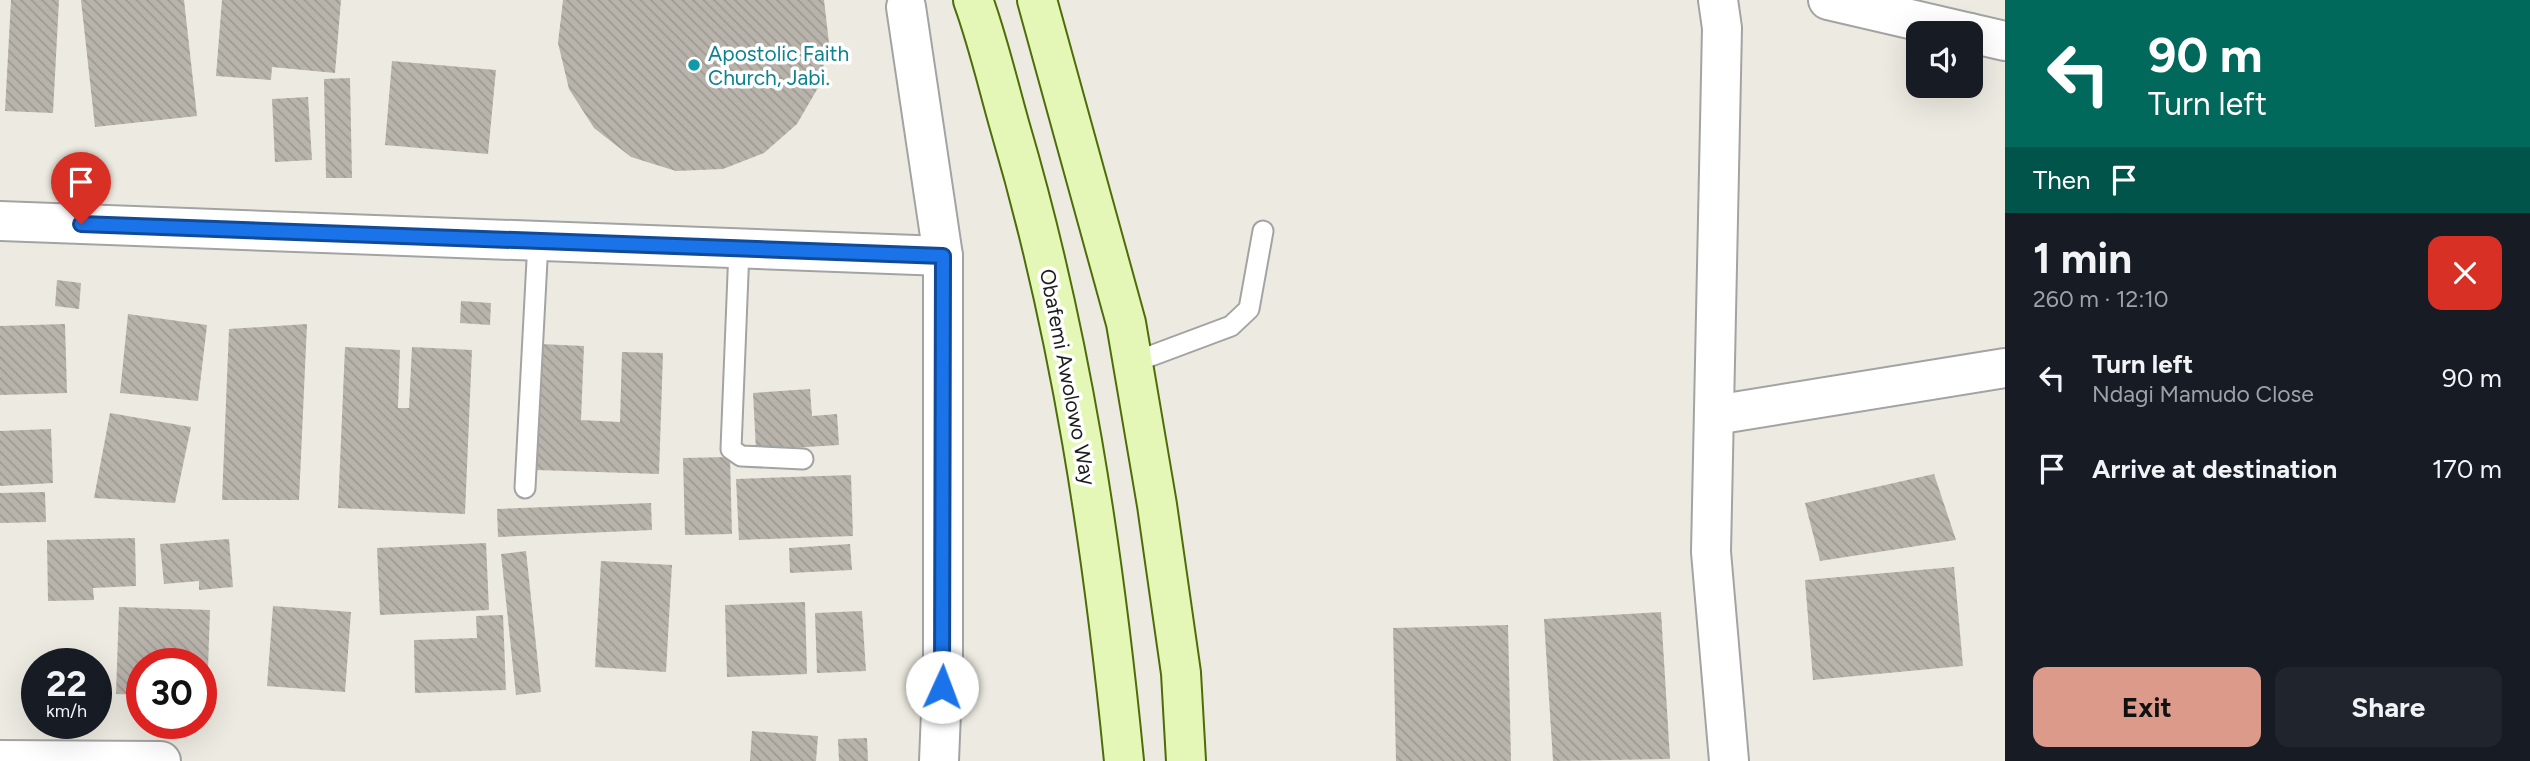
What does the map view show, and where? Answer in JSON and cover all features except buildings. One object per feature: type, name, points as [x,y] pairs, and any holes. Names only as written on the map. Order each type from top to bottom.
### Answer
[{"type":"main road","name":"Obafemi Awolowo Way","points":[[963,0],[978,17],[1025,176],[1064,339],[1109,603],[1124,761]]},
{"type":"main road","points":[[1044,11],[1126,323],[1179,660],[1186,761]]},
{"type":"street","points":[[1718,0],[1722,29],[1711,552],[1729,761]]},
{"type":"street","points":[[1828,0],[1918,21]]},
{"type":"street","points":[[906,7],[943,256],[943,663],[939,761]]},
{"type":"street","points":[[1983,36],[2005,41]]},
{"type":"street","points":[[0,221],[943,256]]},
{"type":"street","points":[[1715,415],[2005,368]]},
{"type":"street","points":[[0,760],[161,761]]},
{"type":"lane","points":[[1132,363],[1231,326],[1249,309],[1263,231]]},
{"type":"lane","points":[[525,488],[538,241]]},
{"type":"lane","points":[[739,249],[731,449],[741,456],[803,459]]},
{"type":"place","name":"Apostolic Faith Church, Jabi.","points":[[694,65]]},
{"type":"route","points":[[81,224],[943,256],[942,687]]}]
